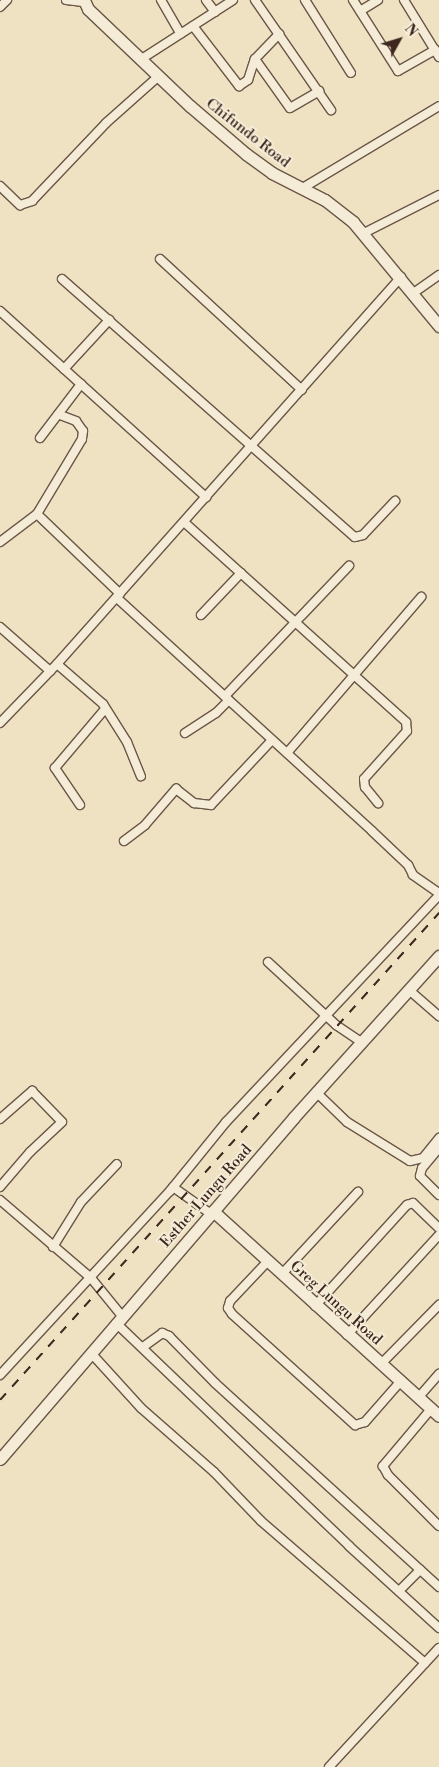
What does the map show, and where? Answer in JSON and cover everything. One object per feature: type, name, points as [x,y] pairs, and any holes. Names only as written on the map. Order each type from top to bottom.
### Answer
[{"type":"street","points":[[0,7],[7,0]]},
{"type":"street","points":[[66,0],[83,1]]},
{"type":"street","points":[[161,0],[181,34]]},
{"type":"street","points":[[206,0],[214,12]]},
{"type":"street","points":[[143,58],[233,0]]},
{"type":"street","points":[[255,0],[319,91],[330,110]]},
{"type":"street","points":[[305,0],[352,73]]},
{"type":"street","points":[[353,0],[398,71],[437,54],[404,0]]},
{"type":"street","points":[[360,11],[378,0]]},
{"type":"street","name":"Chifundo Road","points":[[83,1],[143,58],[159,76],[246,154],[301,190],[325,200],[364,233],[439,326]]},
{"type":"street","points":[[193,26],[239,86],[248,80],[255,59],[278,34]]},
{"type":"street","points":[[255,59],[290,108],[319,91]]},
{"type":"street","points":[[0,186],[20,205],[32,201],[106,123],[159,76]]},
{"type":"street","points":[[301,190],[439,106]]},
{"type":"street","points":[[364,233],[439,195]]},
{"type":"street","points":[[160,259],[302,390]]},
{"type":"street","points":[[412,294],[439,275]]},
{"type":"street","points":[[0,723],[57,664],[402,278]]},
{"type":"street","points":[[62,280],[253,445],[355,537],[363,535],[395,502]]},
{"type":"street","points":[[0,311],[206,497]]},
{"type":"street","points":[[64,369],[109,320]]},
{"type":"street","points":[[40,438],[81,384]]},
{"type":"street","points":[[0,542],[37,514],[82,439],[80,426],[58,414]]},
{"type":"street","points":[[0,1375],[173,1187],[226,1122],[439,894],[414,874],[408,865],[118,596],[37,514]]},
{"type":"street","points":[[184,522],[297,624],[356,674],[408,726],[364,778],[365,786],[378,803]]},
{"type":"street","points":[[185,733],[216,713],[227,698],[349,566]]},
{"type":"street","points":[[201,615],[241,573]]},
{"type":"street","points":[[287,753],[421,597]]},
{"type":"street","points":[[0,627],[50,671]]},
{"type":"street","points":[[57,664],[93,694],[105,709],[127,742],[141,776]]},
{"type":"street","points":[[80,805],[55,768],[105,709]]},
{"type":"street","points":[[124,841],[145,824],[176,789],[194,803],[211,804],[272,740]]},
{"type":"street","name":"Esther Lungu Road","points":[[0,1459],[316,1092],[439,956]]},
{"type":"street","points":[[268,962],[326,1015],[361,1042]]},
{"type":"street","points":[[409,990],[439,1016]]},
{"type":"street","points":[[0,1119],[32,1091],[62,1122],[30,1152],[0,1187]]},
{"type":"street","points":[[316,1092],[347,1122],[410,1161],[423,1158],[439,1138]]},
{"type":"street","points":[[439,1148],[422,1168],[420,1176],[439,1195]]},
{"type":"street","points":[[53,1247],[81,1202],[117,1164]]},
{"type":"street","points":[[173,1187],[212,1213]]},
{"type":"street","points":[[282,1274],[358,1192]]},
{"type":"street","points":[[0,1200],[91,1278],[119,1319],[143,1347],[439,1628]]},
{"type":"street","points":[[315,1306],[407,1205],[413,1204],[439,1228]]},
{"type":"street","name":"Greg Lungu Road","points":[[212,1213],[435,1412]]},
{"type":"street","points":[[347,1335],[439,1235]]},
{"type":"street","points":[[268,1261],[230,1301],[228,1308],[232,1314],[355,1425],[364,1422],[400,1382]]},
{"type":"street","points":[[381,1364],[439,1305]]},
{"type":"street","points":[[143,1347],[162,1333],[170,1336],[215,1383],[439,1587]]},
{"type":"street","points":[[91,1353],[146,1412],[214,1472],[261,1522],[425,1663]]},
{"type":"street","points":[[418,1398],[439,1374]]},
{"type":"street","points":[[435,1412],[383,1466],[388,1475],[439,1526]]},
{"type":"street","points":[[399,1591],[420,1570]]},
{"type":"street","points":[[329,1767],[439,1648]]},
{"type":"railway","points":[[0,1400],[439,913]]}]
